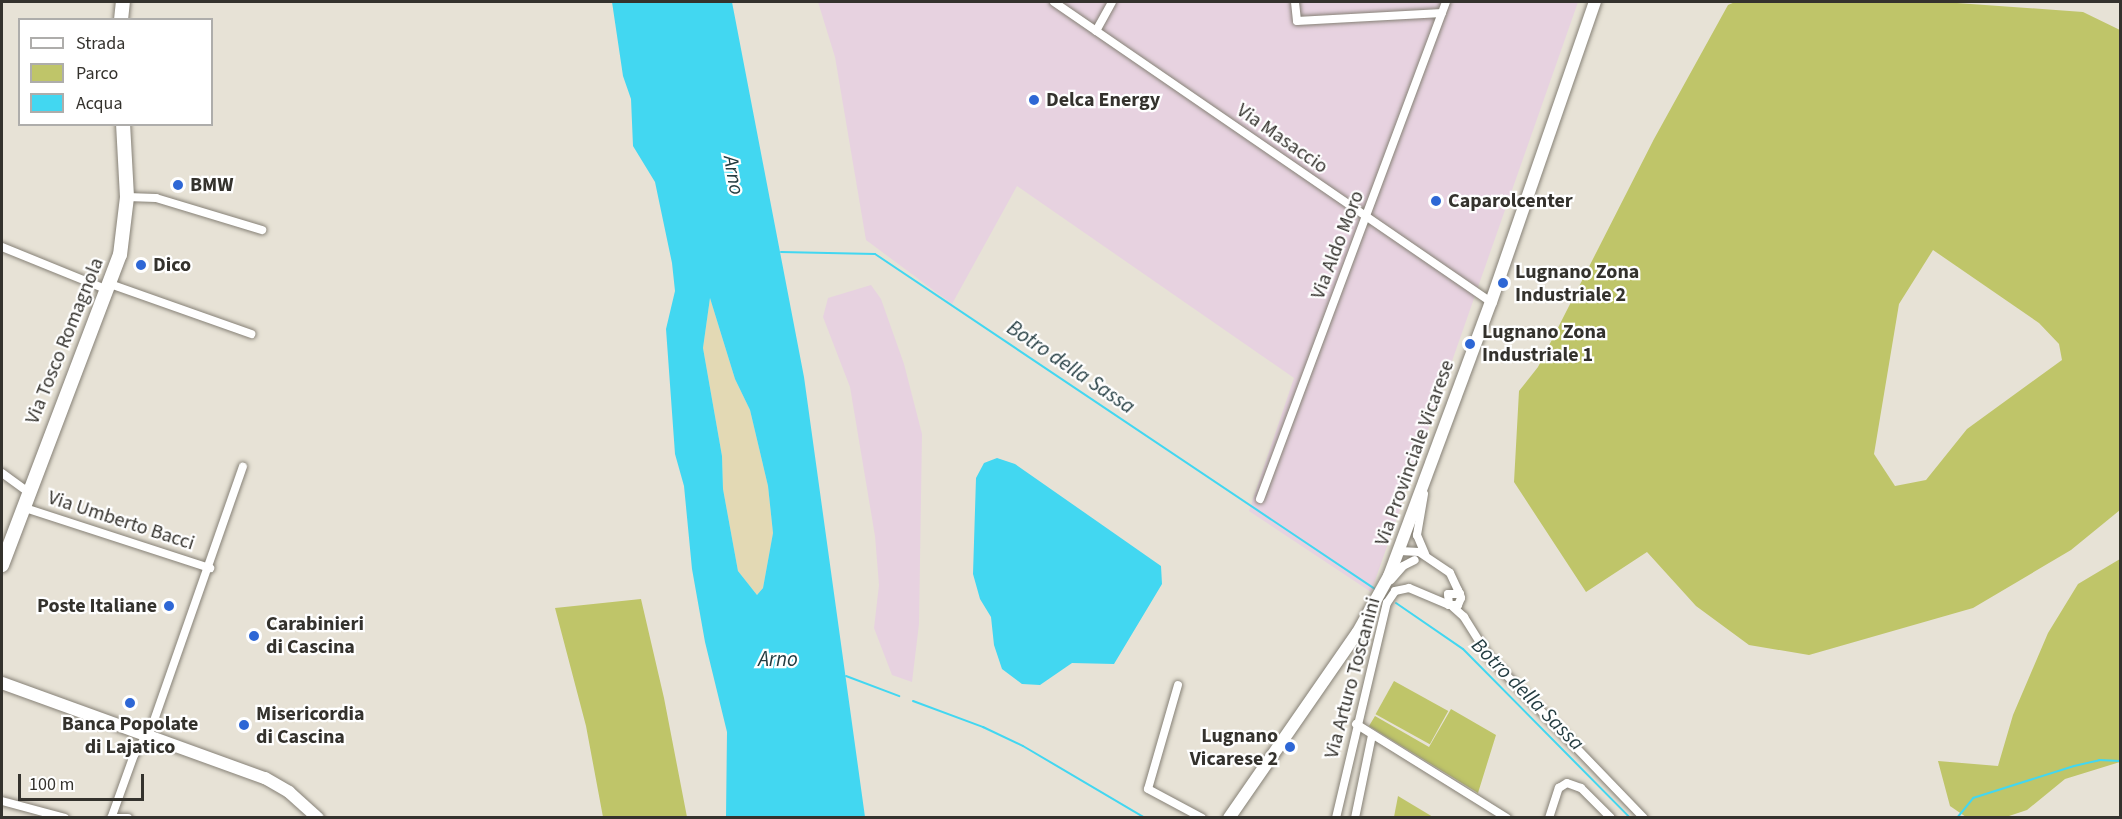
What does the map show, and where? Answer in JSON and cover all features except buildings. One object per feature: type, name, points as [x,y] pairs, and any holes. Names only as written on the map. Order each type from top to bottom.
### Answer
[{"type":"main road","points":[[121,18],[123,2]]},
{"type":"main road","name":"Via Provinciale Vicarese","points":[[1229,818],[1376,603],[1400,551],[1491,302],[1595,2]]},
{"type":"main road","name":"Via Tosco Romagnola","points":[[2,566],[27,491],[109,287],[122,247],[127,197],[123,126]]},
{"type":"main road","points":[[2,683],[272,781],[318,818]]},
{"type":"street","name":"Via Masaccio","points":[[1054,2],[1491,302]]},
{"type":"street","points":[[1096,31],[1112,2]]},
{"type":"street","points":[[1295,2],[1298,21],[1442,13]]},
{"type":"street","name":"Via Aldo Moro","points":[[1260,499],[1446,2]]},
{"type":"street","points":[[127,197],[156,198],[262,230]]},
{"type":"street","points":[[2,247],[109,287],[252,334]]},
{"type":"street","points":[[128,818],[111,817],[134,755],[148,735],[210,568],[243,467]]},
{"type":"street","points":[[2,473],[27,491]]},
{"type":"street","points":[[1425,484],[1417,535],[1427,556]]},
{"type":"street","name":"Via Umberto Bacci","points":[[21,507],[210,568]]},
{"type":"street","points":[[1400,551],[1414,550],[1427,556],[1440,567],[1453,579],[1456,602]]},
{"type":"street","points":[[1400,551],[1415,560],[1440,567]]},
{"type":"street","points":[[1376,603],[1399,569],[1415,560]]},
{"type":"street","points":[[1449,593],[1453,579]]},
{"type":"street","name":"Via Arturo Toscanini","points":[[1336,818],[1356,724],[1392,594],[1409,588],[1436,598]]},
{"type":"street","points":[[1436,598],[1449,593]]},
{"type":"street","points":[[1449,593],[1489,657],[1644,818]]},
{"type":"street","points":[[1449,593],[1456,602]]},
{"type":"street","points":[[1436,598],[1456,602]]},
{"type":"street","points":[[1178,685],[1148,789],[1202,818]]},
{"type":"street","points":[[1356,724],[1507,818]]},
{"type":"street","points":[[1355,818],[1372,735]]},
{"type":"street","points":[[1549,818],[1559,788],[1567,783],[1581,788],[1611,818]]},
{"type":"street","points":[[2,801],[65,818]]},
{"type":"shaded area","points":[[818,2],[1578,2],[1371,592],[1249,511],[1294,378],[1017,186],[952,304],[866,240],[835,57]]},
{"type":"shaded area","points":[[871,285],[881,299],[904,364],[922,434],[919,624],[912,682],[892,675],[874,628],[879,585],[875,536],[850,387],[823,317],[828,298]]},
{"type":"green space","points":[[1735,2],[1943,2],[2083,12],[2120,30],[2120,510],[2071,550],[1973,608],[1809,655],[1749,645],[1696,606],[1647,552],[1586,592],[1514,482],[1519,391],[1538,367],[1654,139],[1728,5]],"holes":[[[1933,250],[2039,323],[2059,344],[2062,360],[1967,429],[1926,480],[1895,486],[1874,454],[1899,304]]]},
{"type":"green space","points":[[2120,559],[2120,762],[2065,779],[2027,810],[2006,817],[1966,817],[1950,806],[1938,761],[1998,766],[2013,715],[2048,633],[2078,584]]},
{"type":"green space","points":[[641,599],[664,698],[687,817],[603,817],[586,726],[555,608]]},
{"type":"green space","points":[[1394,681],[1448,711],[1430,744],[1376,714]]},
{"type":"green space","points":[[1451,709],[1496,735],[1478,793],[1369,726],[1375,716],[1429,747]]},
{"type":"green space","points":[[1398,796],[1433,817],[1394,817]]},
{"type":"sand","points":[[710,298],[735,379],[750,410],[768,486],[773,533],[763,588],[757,595],[738,571],[723,489],[722,456],[703,348]]},
{"type":"water","name":"Arno","points":[[612,2],[732,2],[804,377],[865,817],[726,817],[727,732],[705,642],[692,569],[684,486],[675,454],[666,329],[675,291],[672,263],[655,182],[633,146],[631,99],[623,76]],"holes":[[[710,298],[735,379],[750,410],[768,486],[773,533],[763,588],[757,595],[738,571],[723,489],[722,456],[703,348]]]},
{"type":"water","points":[[997,458],[1015,464],[1161,566],[1162,584],[1114,664],[1072,663],[1040,685],[1022,684],[1002,669],[994,645],[991,617],[980,599],[973,574],[976,478],[984,463]]},
{"type":"waterway","name":"Botro della Sassa","points":[[781,252],[875,254],[1375,589]]},
{"type":"waterway","name":"Botro della Sassa","points":[[1396,603],[1463,649],[1630,818]]},
{"type":"waterway","points":[[846,676],[899,696]]},
{"type":"waterway","points":[[913,701],[983,727],[1023,746],[1145,818]]},
{"type":"waterway","name":"Botro della Sassa","points":[[1957,818],[1973,798],[2074,766],[2099,760],[2120,761]]},
{"type":"place","name":"Delca Energy","points":[[1034,100]]},
{"type":"place","name":"BMW","points":[[178,185]]},
{"type":"place","name":"Caparolcenter","points":[[1436,201]]},
{"type":"place","name":"Dico","points":[[141,265]]},
{"type":"place","name":"Lugnano Zona Industriale 2","points":[[1503,283]]},
{"type":"place","name":"Lugnano Zona Industriale 1","points":[[1470,344]]},
{"type":"place","name":"Poste Italiane","points":[[169,606]]},
{"type":"place","name":"Carabinieri di Cascina","points":[[254,636]]},
{"type":"place","name":"Banca Popolate di Lajatico","points":[[130,703]]},
{"type":"place","name":"Misericordia di Cascina","points":[[244,725]]},
{"type":"place","name":"Lugnano Vicarese 2","points":[[1290,747]]}]
